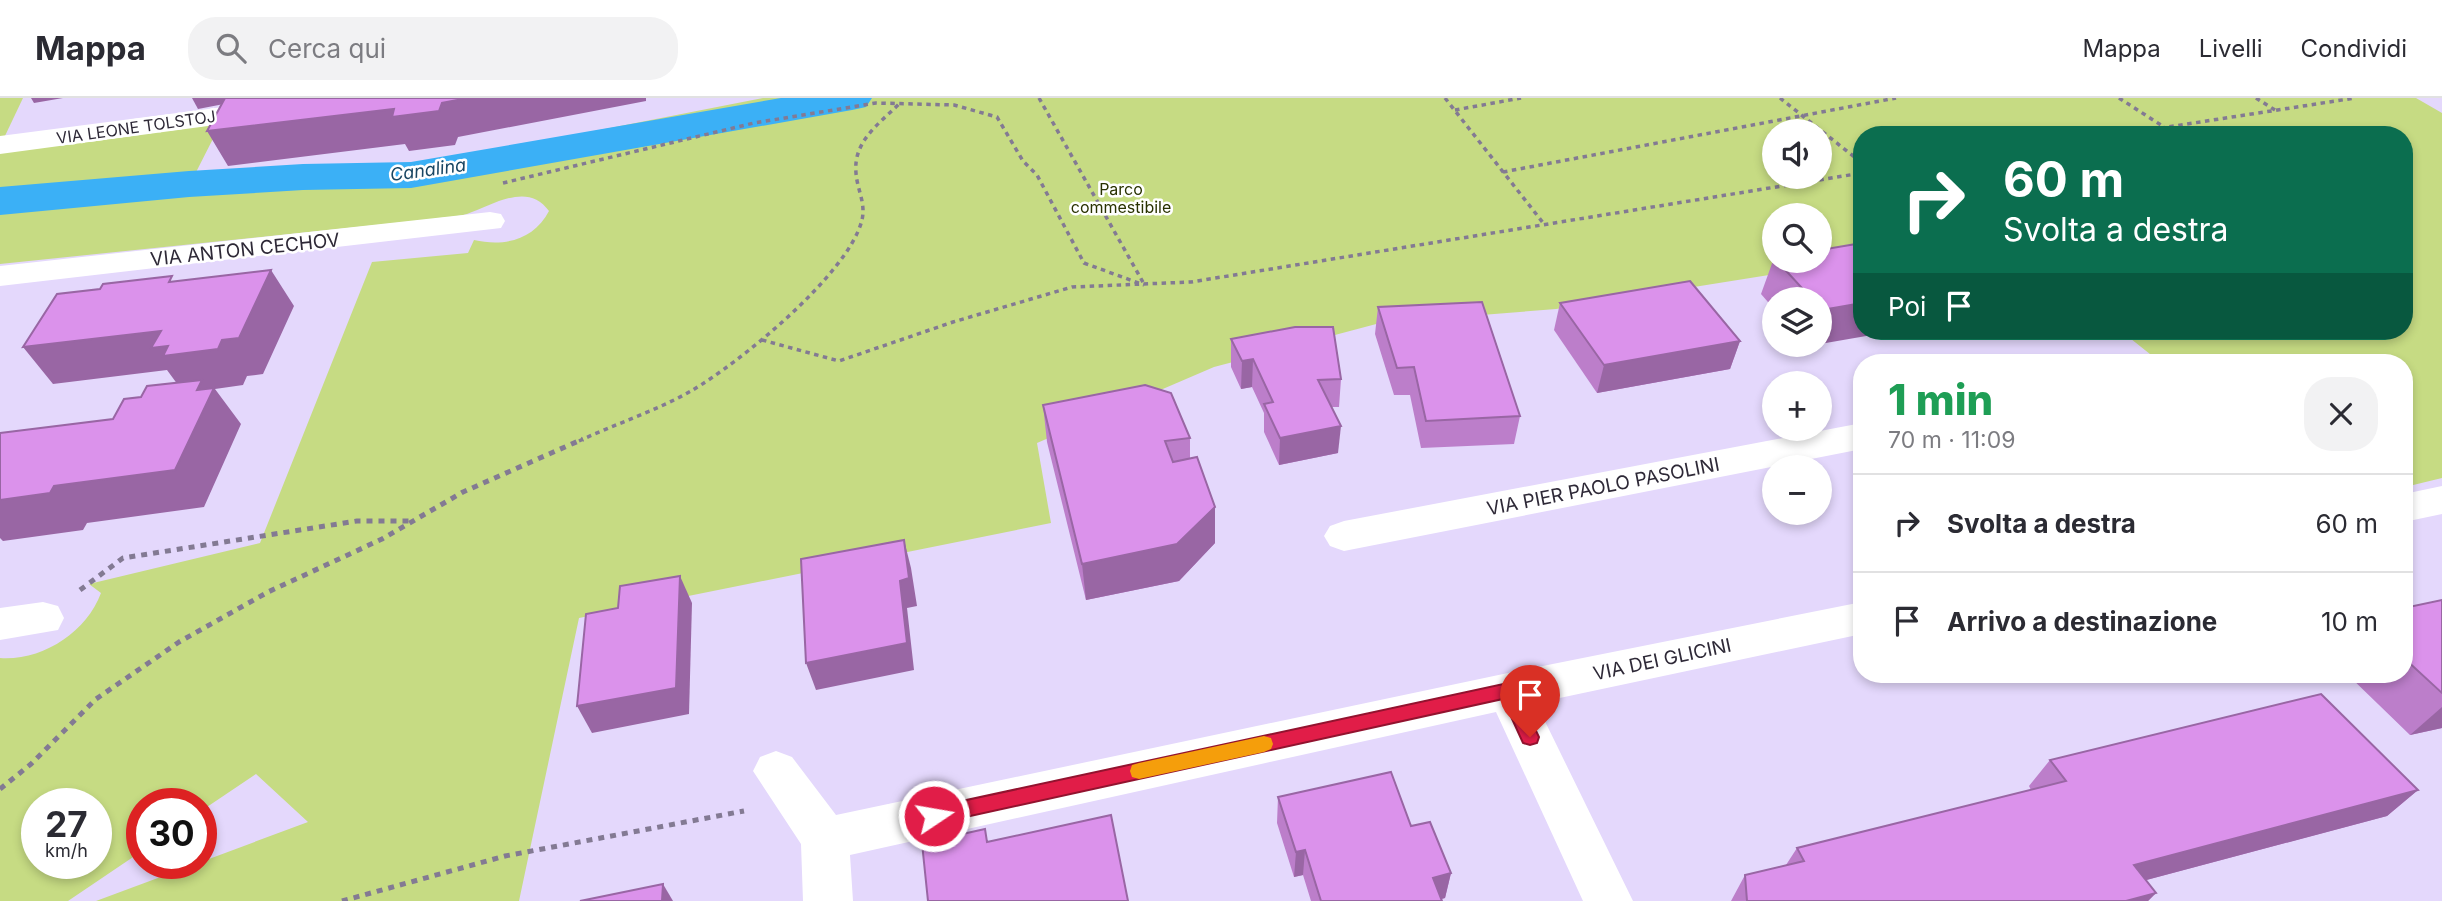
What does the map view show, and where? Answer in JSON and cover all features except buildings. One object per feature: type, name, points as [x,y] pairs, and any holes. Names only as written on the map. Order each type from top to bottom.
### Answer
[{"type":"street","name":"VIA LEONE TOLSTOJ","points":[[0,145],[356,98]]},
{"type":"street","name":"VIA ANTON CECHOV","points":[[0,276],[490,221]]},
{"type":"street","name":"VIA PIER PAOLO PASOLINI","points":[[1344,536],[1853,438]]},
{"type":"street","points":[[2413,506],[2442,500]]},
{"type":"street","points":[[0,624],[43,618]]},
{"type":"street","name":"VIA DEI GLICINI","points":[[825,839],[1508,691],[1853,620]]},
{"type":"street","points":[[1508,691],[1608,901]]},
{"type":"street","points":[[787,786],[825,839],[828,901]]},
{"type":"path","points":[[1039,98],[1144,285]]},
{"type":"path","points":[[1445,98],[1544,223]]},
{"type":"path","points":[[1455,110],[1521,98]]},
{"type":"path","points":[[1780,98],[1853,156]]},
{"type":"path","points":[[1503,172],[1896,98]]},
{"type":"path","points":[[2119,98],[2163,126]]},
{"type":"path","points":[[2256,98],[2276,110]]},
{"type":"path","points":[[2172,126],[2355,98]]},
{"type":"path","points":[[495,184],[754,124],[876,103],[954,105],[997,117],[1023,161],[1037,175],[1084,263],[1144,285]]},
{"type":"path","points":[[0,789],[31,764],[96,699],[179,642],[268,592],[382,539],[463,492],[690,391],[761,340],[825,279],[850,245],[862,220],[863,195],[856,173],[861,142],[899,104]]},
{"type":"path","points":[[761,340],[839,361],[953,322],[1072,287],[1191,282],[1853,174]]},
{"type":"path","points":[[43,618],[123,558],[357,522],[390,519],[412,521]]},
{"type":"path","points":[[342,901],[505,856],[787,786]]},
{"type":"green space","points":[[0,98],[23,98],[4,138],[0,138]]},
{"type":"green space","name":"Parco commestibile","points":[[763,98],[2416,98],[2442,113],[2442,478],[2413,485],[2413,354],[2150,354],[2132,340],[2413,340],[2413,126],[1853,126],[1853,261],[1832,265],[1832,203],[1762,203],[1762,273],[1781,273],[1556,309],[1380,323],[1214,367],[1037,443],[1051,523],[579,618],[519,901],[96,901],[155,879],[217,879],[217,856],[308,822],[256,774],[217,800],[217,788],[126,788],[126,862],[112,871],[112,788],[21,788],[21,879],[101,879],[68,901],[0,901],[0,658],[31,655],[61,642],[74,632],[94,607],[101,593],[89,584],[260,543],[372,262],[468,253],[474,240],[507,242],[527,235],[543,221],[549,211],[541,202],[521,196],[455,216],[0,264],[0,152],[221,123],[190,184],[417,166]]},
{"type":"waterway","name":"Canalina","points":[[0,201],[189,184],[303,177],[411,175],[852,98]]},
{"type":"slow traffic","points":[[1139,771],[1264,744]]},
{"type":"route","points":[[934,816],[1508,691],[1530,737]]}]
